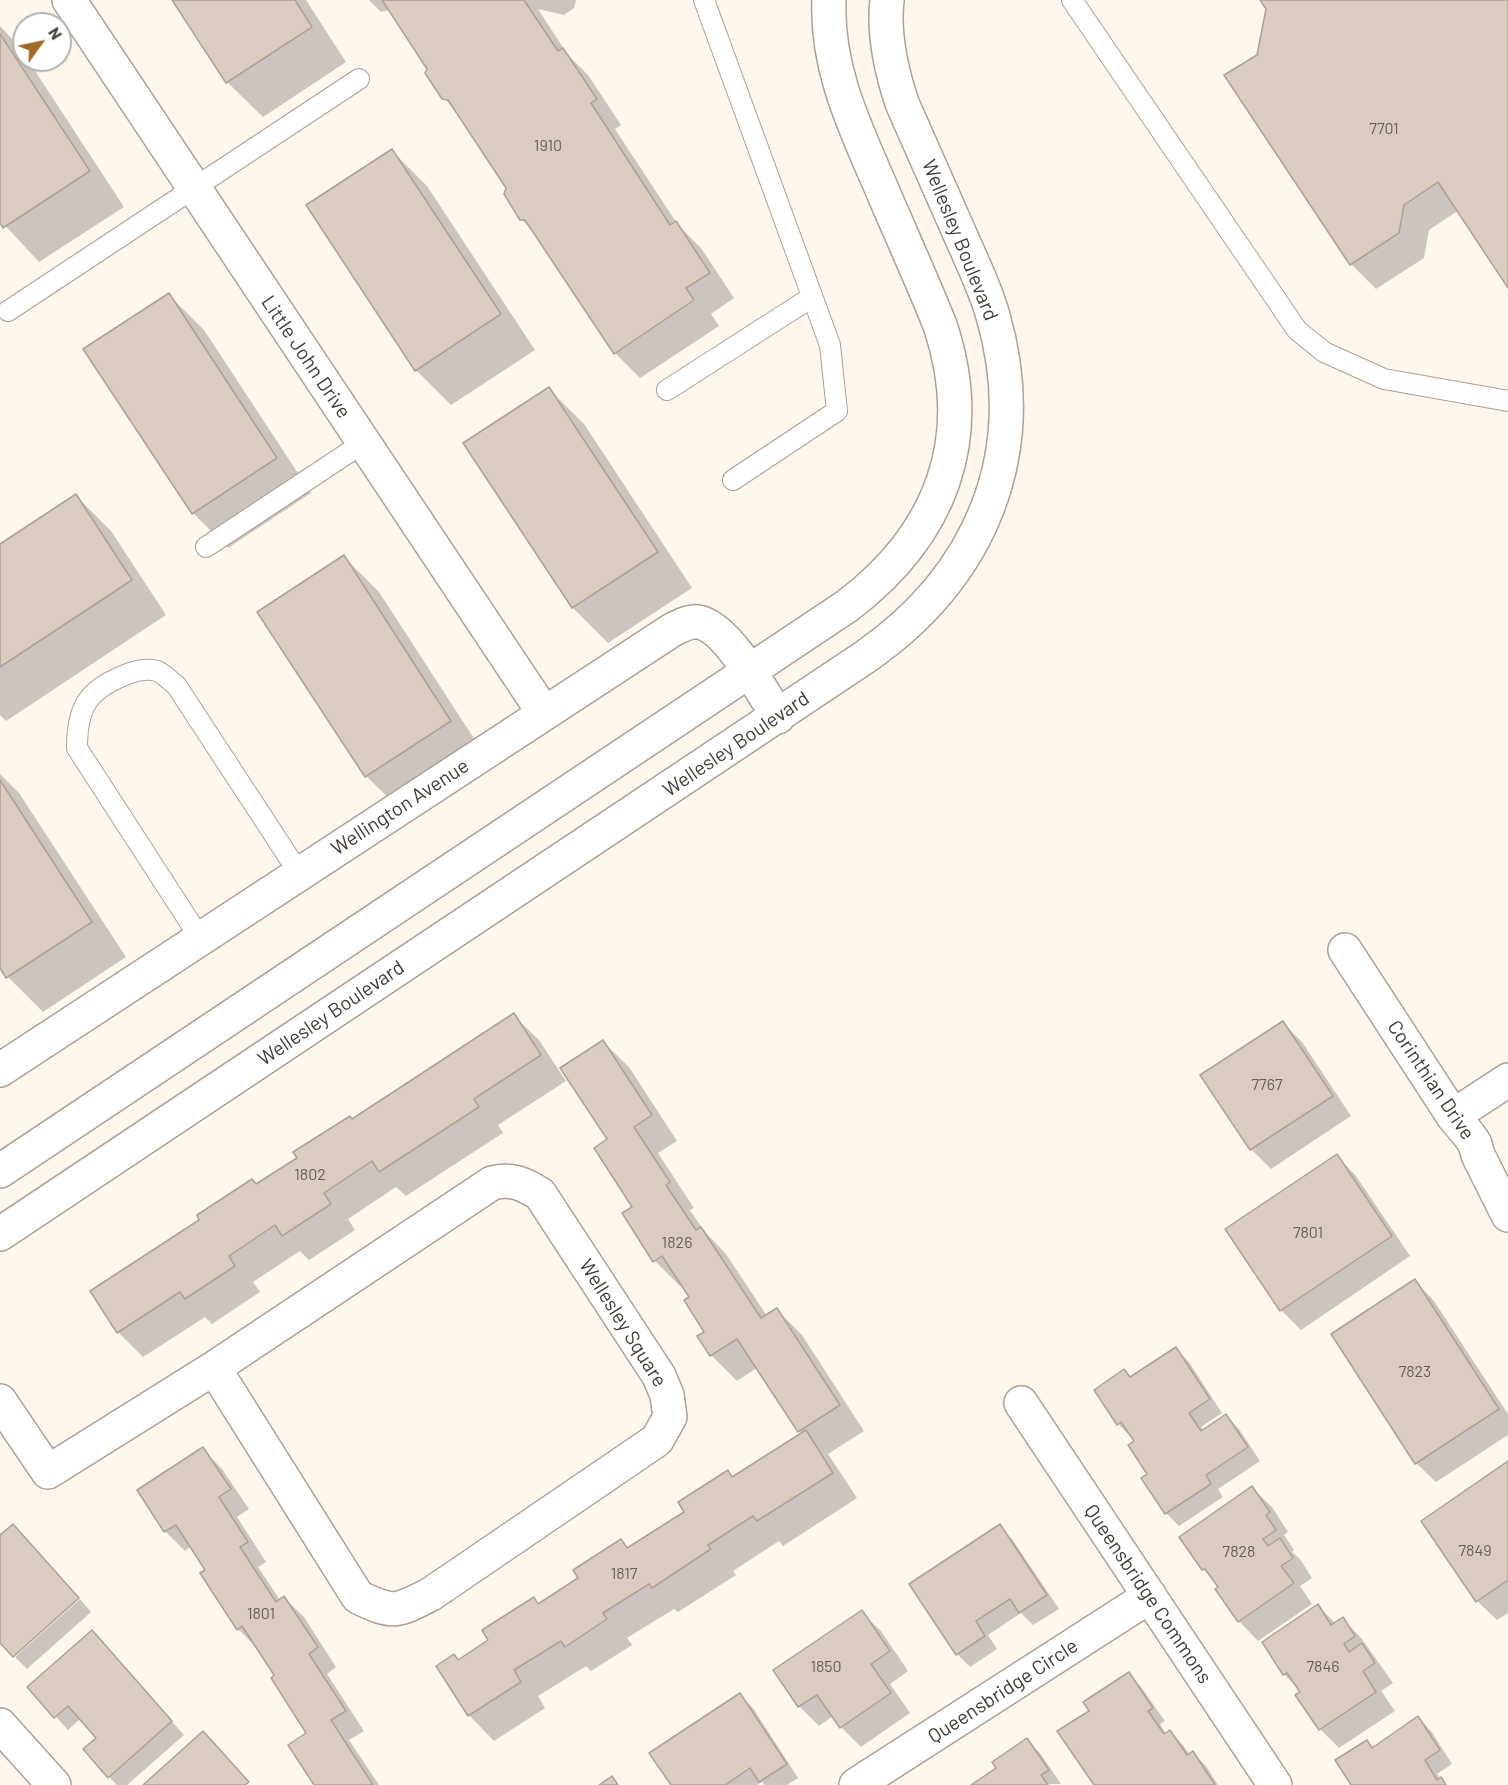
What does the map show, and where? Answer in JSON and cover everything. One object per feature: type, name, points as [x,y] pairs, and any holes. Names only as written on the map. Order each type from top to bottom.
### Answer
[{"type":"street","name":"Little John Drive","points":[[69,0],[544,713]]},
{"type":"street","points":[[0,1171],[749,672],[871,588],[904,552],[919,531],[943,484],[951,456],[955,398],[948,350],[928,296],[862,144],[841,89],[831,46],[829,0]]},
{"type":"street","name":"Wellesley Boulevard","points":[[0,1234],[778,717],[888,641],[933,598],[952,574],[983,521],[1001,464],[1006,434],[1005,376],[994,318],[987,296],[902,103],[892,72],[888,42],[887,0]]},
{"type":"street","name":"Wellington Avenue","points":[[0,1070],[544,713],[686,623],[698,622],[710,626],[733,648],[778,717]]},
{"type":"street","name":"Corinthian Drive","points":[[1345,950],[1453,1116],[1475,1144],[1478,1155],[1508,1215]]},
{"type":"street","points":[[1453,1116],[1508,1080]]},
{"type":"street","name":"Wellesley Square","points":[[505,1179],[523,1183],[540,1194],[658,1376],[667,1395],[670,1417],[657,1440],[431,1594],[402,1610],[380,1607],[358,1597],[214,1368],[492,1183],[505,1179]]},
{"type":"street","points":[[0,1401],[48,1472],[214,1368]]},
{"type":"street","name":"Queensbridge Commons","points":[[1021,1403],[1275,1785]]},
{"type":"street","name":"Queensbridge Circle","points":[[856,1785],[1150,1596]]},
{"type":"street","points":[[0,1725],[54,1785]]},
{"type":"lane","points":[[704,0],[830,345],[837,411],[733,480]]},
{"type":"lane","points":[[1072,0],[1297,330],[1324,352],[1384,379],[1508,401]]},
{"type":"lane","points":[[8,311],[359,79]]},
{"type":"lane","points":[[667,390],[812,297]]},
{"type":"lane","points":[[206,547],[363,443]]},
{"type":"lane","points":[[200,938],[77,748],[77,725],[86,704],[96,690],[116,678],[137,670],[158,671],[176,685],[299,873]]},
{"type":"building","points":[[172,0],[295,0],[312,27],[226,83]]},
{"type":"building","points":[[382,0],[524,0],[558,51],[563,48],[597,99],[591,103],[670,225],[676,221],[710,273],[686,288],[694,300],[614,354],[525,220],[520,220],[504,194],[506,188],[448,100],[442,99],[425,73],[427,69]]},
{"type":"building","points":[[1260,0],[1508,0],[1508,288],[1438,182],[1404,205],[1399,233],[1350,265],[1224,75],[1257,55],[1266,9]]},
{"type":"building","points":[[0,34],[12,52],[12,72],[25,72],[90,171],[3,228],[0,223]]},
{"type":"building","points":[[392,149],[501,314],[415,371],[306,205]]},
{"type":"building","points":[[169,293],[277,458],[192,514],[83,349]]},
{"type":"building","points":[[549,387],[658,552],[572,608],[463,443]]},
{"type":"building","points":[[76,494],[132,580],[0,667],[0,544]]},
{"type":"building","points":[[344,555],[451,721],[365,777],[257,612]]},
{"type":"building","points":[[0,780],[92,922],[6,978],[0,968]]},
{"type":"building","points":[[514,1013],[541,1055],[474,1099],[479,1107],[379,1172],[372,1161],[324,1193],[331,1204],[282,1236],[275,1225],[229,1256],[235,1266],[185,1299],[180,1292],[117,1333],[90,1291],[199,1220],[197,1215],[252,1179],[256,1184],[297,1158],[293,1152],[350,1116],[352,1119]]},
{"type":"building","points":[[1283,1021],[1333,1096],[1250,1150],[1200,1075]]},
{"type":"building","points":[[603,1040],[652,1115],[634,1127],[670,1182],[666,1185],[696,1230],[701,1227],[761,1318],[777,1308],[840,1405],[798,1432],[737,1339],[710,1356],[697,1336],[704,1332],[684,1300],[689,1297],[662,1256],[653,1262],[622,1213],[632,1207],[594,1148],[607,1139],[560,1068]]},
{"type":"building","points":[[1337,1154],[1392,1236],[1280,1311],[1225,1229]]},
{"type":"building","points":[[1415,1279],[1499,1409],[1415,1464],[1331,1334]]},
{"type":"building","points":[[1176,1347],[1210,1399],[1189,1413],[1201,1431],[1226,1414],[1248,1447],[1206,1475],[1211,1484],[1165,1514],[1141,1478],[1147,1474],[1128,1445],[1134,1441],[1121,1422],[1117,1425],[1094,1390],[1124,1369],[1130,1377]]},
{"type":"building","points":[[806,1430],[833,1473],[757,1521],[753,1516],[708,1545],[711,1549],[652,1588],[649,1584],[603,1613],[607,1619],[565,1647],[561,1641],[514,1670],[521,1682],[468,1716],[436,1666],[454,1654],[458,1660],[488,1640],[482,1630],[534,1597],[538,1604],[578,1578],[573,1570],[621,1539],[627,1548],[684,1512],[678,1502],[728,1470],[732,1477]]},
{"type":"building","points":[[203,1447],[231,1489],[219,1497],[248,1542],[240,1547],[276,1602],[284,1596],[318,1647],[309,1654],[346,1711],[331,1720],[373,1785],[314,1785],[288,1745],[306,1733],[271,1678],[274,1675],[242,1626],[237,1630],[200,1573],[205,1570],[176,1525],[164,1532],[137,1490]]},
{"type":"building","points":[[1508,1461],[1508,1580],[1476,1602],[1421,1521]]},
{"type":"building","points":[[1252,1486],[1270,1512],[1266,1515],[1276,1530],[1263,1539],[1268,1546],[1280,1538],[1293,1558],[1281,1566],[1294,1583],[1238,1622],[1215,1589],[1218,1587],[1205,1569],[1202,1570],[1179,1537]]},
{"type":"building","points":[[13,1524],[79,1598],[13,1657],[0,1643],[0,1535]]},
{"type":"building","points":[[1000,1524],[1047,1595],[1019,1613],[1010,1599],[976,1621],[985,1636],[956,1655],[909,1584]]},
{"type":"building","points":[[1318,1604],[1331,1625],[1343,1617],[1355,1636],[1344,1644],[1349,1652],[1362,1643],[1375,1663],[1363,1671],[1376,1692],[1319,1730],[1295,1695],[1300,1692],[1287,1673],[1283,1675],[1262,1642]]},
{"type":"building","points":[[862,1610],[890,1651],[871,1664],[891,1693],[840,1728],[817,1695],[798,1707],[773,1670]]},
{"type":"building","points":[[92,1630],[172,1721],[108,1778],[83,1749],[96,1738],[68,1706],[54,1718],[27,1687]]},
{"type":"building","points":[[1129,1672],[1153,1708],[1148,1711],[1164,1734],[1170,1730],[1187,1755],[1193,1751],[1215,1785],[1094,1785],[1057,1731],[1089,1711],[1083,1702]]},
{"type":"building","points":[[740,1693],[787,1764],[759,1782],[750,1768],[725,1785],[671,1785],[649,1753]]},
{"type":"building","points":[[1418,1716],[1440,1750],[1425,1760],[1437,1780],[1441,1777],[1446,1785],[1351,1785],[1335,1760],[1367,1740],[1372,1748]]},
{"type":"building","points":[[203,1731],[249,1782],[245,1785],[143,1785]]},
{"type":"building","points":[[1027,1738],[1049,1770],[1041,1775],[1048,1785],[971,1785],[996,1768],[992,1762]]},
{"type":"building","points":[[612,1776],[618,1785],[599,1785]]}]
